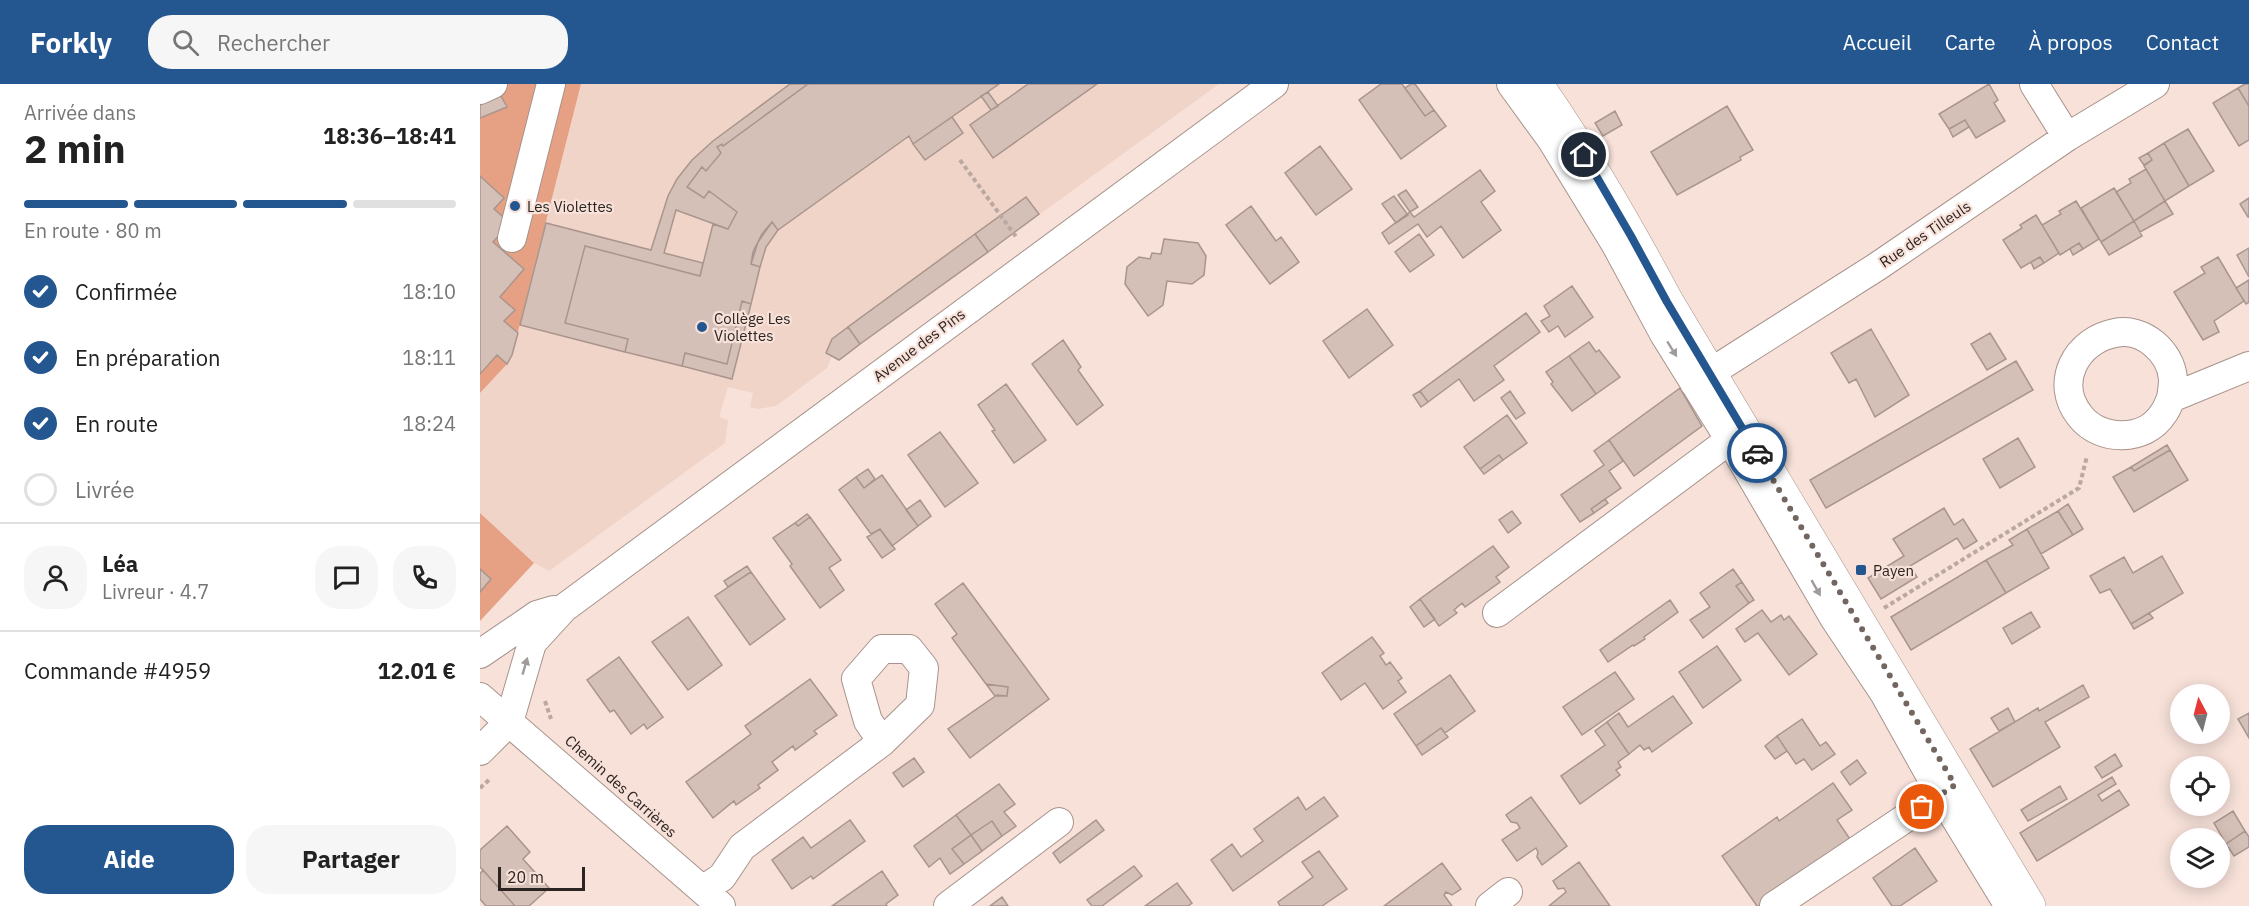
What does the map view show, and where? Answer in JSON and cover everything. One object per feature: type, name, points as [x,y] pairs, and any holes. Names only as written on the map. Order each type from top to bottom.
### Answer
[{"type":"main road","points":[[1536,84],[1572,135],[1702,378],[1860,624],[1948,790],[2029,906]]},
{"type":"street","points":[[480,90],[493,84]]},
{"type":"street","points":[[512,238],[551,84]]},
{"type":"street","name":"Avenue des Pins","points":[[509,722],[532,643],[564,608],[1274,84]]},
{"type":"street","points":[[1511,84],[1551,139],[1616,245],[1664,334],[1702,378]]},
{"type":"street","points":[[2034,84],[2067,137]]},
{"type":"street","name":"Rue des Tilleuls","points":[[1702,378],[1878,266],[2067,137],[2155,84]]},
{"type":"street","points":[[2120,332],[2139,335],[2156,345],[2168,360],[2173,379],[2171,398],[2163,415],[2149,428],[2131,435],[2112,435],[2094,429],[2080,416],[2071,399],[2069,380],[2074,361],[2085,346],[2102,335],[2120,332]]},
{"type":"street","points":[[2171,398],[2249,366]]},
{"type":"street","points":[[1497,613],[1737,435],[1834,618],[1948,790],[2009,906]]},
{"type":"street","name":"Avenue des Pins","points":[[480,654],[537,615],[564,608]]},
{"type":"street","name":"Chemin des Carrières","points":[[480,697],[712,898]]},
{"type":"street","points":[[480,751],[509,722]]},
{"type":"street","points":[[712,898],[722,877],[742,847],[882,741]]},
{"type":"street","points":[[1774,906],[1948,790]]},
{"type":"street","points":[[948,906],[1059,822]]},
{"type":"path","points":[[960,160],[1013,233]]},
{"type":"path","points":[[1860,624],[2079,488],[2094,429]]},
{"type":"path","name":"Chemin des Carrières","points":[[543,696],[552,720],[557,726]]},
{"type":"shaded area","name":"Les Violettes","points":[[480,84],[581,84],[512,355],[509,362],[480,393]]},
{"type":"shaded area","name":"Collège Les Violettes","points":[[581,84],[1219,84],[839,360],[832,356],[827,368],[776,406],[758,409],[750,407],[753,393],[728,387],[719,417],[728,420],[725,443],[549,571],[534,563],[480,513],[480,393],[509,362],[512,355]]},
{"type":"shaded area","points":[[480,513],[534,563],[480,621]]},
{"type":"building","points":[[790,84],[808,84],[723,146],[722,144],[717,147],[721,153],[706,171],[702,167],[687,187],[704,198],[709,191],[737,212],[728,229],[676,210],[664,253],[703,263],[700,276],[585,246],[565,323],[628,339],[625,352],[520,325],[546,223],[651,250],[668,196],[677,179],[692,160],[713,141]]},
{"type":"building","points":[[808,84],[999,84],[913,144],[909,136],[778,230],[772,222],[762,234],[753,252],[751,264],[760,267],[751,304],[742,301],[727,364],[685,353],[682,366],[625,352],[628,339],[565,323],[585,246],[700,276],[713,224],[728,229],[737,212],[709,191],[704,198],[687,187],[702,167],[706,171],[721,153],[717,147],[722,144],[723,146]]},
{"type":"building","points":[[1028,84],[1097,84],[993,158],[970,125]]},
{"type":"building","points":[[1381,84],[1402,84],[1425,116],[1434,110],[1446,126],[1401,159],[1359,100]]},
{"type":"building","points":[[1415,84],[1434,110],[1425,116],[1405,88]]},
{"type":"building","points":[[1989,84],[1998,100],[1994,103],[2005,121],[1976,138],[1965,120],[1949,129],[1939,114]]},
{"type":"building","points":[[2249,84],[2249,106],[2238,88]]},
{"type":"building","points":[[2238,88],[2249,106],[2249,140],[2239,146],[2213,103]]},
{"type":"building","points":[[988,92],[998,106],[991,110],[981,96]]},
{"type":"building","points":[[501,96],[507,107],[480,118],[480,105]]},
{"type":"building","points":[[1727,106],[1753,150],[1740,157],[1741,160],[1677,195],[1651,152]]},
{"type":"building","points":[[1615,111],[1622,125],[1603,136],[1595,123]]},
{"type":"building","points":[[952,117],[963,133],[925,160],[913,144]]},
{"type":"building","points":[[1965,120],[1969,127],[1953,137],[1949,129]]},
{"type":"building","points":[[2188,129],[2214,171],[2189,186],[2164,143]]},
{"type":"building","points":[[2164,143],[2189,186],[2165,201],[2144,166],[2152,160],[2148,153]]},
{"type":"building","points":[[1320,146],[1352,189],[1316,215],[1285,173]]},
{"type":"building","points":[[2148,153],[2152,160],[2144,165],[2139,158]]},
{"type":"building","points":[[2146,169],[2165,201],[2134,221],[2116,192],[2131,183],[2129,179]]},
{"type":"building","points":[[1480,170],[1495,191],[1481,202],[1501,230],[1463,258],[1441,226],[1427,237],[1418,224],[1389,244],[1382,233],[1410,212],[1414,217]]},
{"type":"building","points":[[480,176],[504,198],[494,209],[510,223],[493,242],[524,269],[500,297],[515,310],[504,321],[518,333],[512,355],[507,364],[497,355],[480,374]]},
{"type":"building","points":[[2114,188],[2134,221],[2101,242],[2081,208]]},
{"type":"building","points":[[1406,190],[1418,207],[1410,212],[1398,195]]},
{"type":"building","points":[[1394,196],[1408,215],[1396,223],[1382,204]]},
{"type":"building","points":[[1026,197],[1039,214],[988,252],[975,234]]},
{"type":"building","points":[[2249,198],[2249,217],[2248,217],[2240,204]]},
{"type":"building","points":[[2076,201],[2099,239],[2083,249],[2079,243],[2060,255],[2042,225],[2061,214],[2059,211]]},
{"type":"building","points":[[2165,201],[2173,214],[2140,232],[2134,221]]},
{"type":"building","points":[[1251,206],[1276,241],[1281,237],[1299,262],[1270,284],[1226,225]]},
{"type":"building","points":[[2036,215],[2059,253],[2044,263],[2040,257],[2021,268],[2003,240],[2022,228],[2020,225]]},
{"type":"building","points":[[2134,221],[2142,236],[2109,255],[2101,242]]},
{"type":"building","points":[[772,222],[778,230],[766,247],[760,267],[751,264],[758,242]]},
{"type":"building","points":[[975,234],[988,252],[860,344],[848,327]]},
{"type":"building","points":[[1419,234],[1434,255],[1410,272],[1395,252]]},
{"type":"building","points":[[1164,239],[1198,243],[1206,256],[1204,275],[1192,284],[1167,281],[1163,305],[1148,316],[1125,284],[1127,267],[1139,257],[1150,259],[1152,253],[1161,254]]},
{"type":"building","points":[[2079,243],[2083,249],[2073,255],[2070,249]]},
{"type":"building","points":[[2249,248],[2249,277],[2237,255]]},
{"type":"building","points":[[2040,257],[2044,263],[2034,269],[2031,262]]},
{"type":"building","points":[[2218,257],[2244,301],[2214,321],[2219,332],[2203,340],[2174,292],[2205,273],[2201,267]]},
{"type":"building","points":[[2249,280],[2249,302],[2246,304],[2236,288]]},
{"type":"building","points":[[1572,286],[1593,317],[1565,337],[1558,326],[1549,332],[1541,321],[1550,316],[1544,306]]},
{"type":"building","points":[[742,301],[751,304],[732,379],[682,366],[685,353],[727,364]]},
{"type":"building","points":[[1367,309],[1393,345],[1349,378],[1323,341]]},
{"type":"building","points":[[1526,313],[1540,332],[1494,366],[1504,380],[1474,401],[1459,379],[1428,402],[1420,391]]},
{"type":"building","points":[[848,327],[860,344],[839,360],[826,353],[832,339]]},
{"type":"building","points":[[1871,329],[1909,395],[1875,417],[1856,379],[1849,383],[1831,353]]},
{"type":"building","points":[[1990,333],[2006,359],[1987,370],[1971,344]]},
{"type":"building","points":[[1063,340],[1081,367],[1078,370],[1103,405],[1077,425],[1032,364]]},
{"type":"building","points":[[1589,342],[1596,352],[1599,350],[1620,377],[1596,394],[1569,356]]},
{"type":"building","points":[[1569,356],[1596,394],[1572,411],[1551,384],[1553,382],[1546,372]]},
{"type":"building","points":[[2016,361],[2033,390],[1826,508],[1810,480]]},
{"type":"building","points":[[1006,384],[1046,440],[1014,463],[992,431],[995,430],[978,405]]},
{"type":"building","points":[[1680,388],[1702,426],[1634,476],[1609,440]]},
{"type":"building","points":[[1420,391],[1428,402],[1421,407],[1413,395]]},
{"type":"building","points":[[1510,391],[1525,413],[1516,419],[1501,398]]},
{"type":"building","points":[[1507,415],[1527,443],[1503,460],[1499,455],[1480,469],[1464,447]]},
{"type":"building","points":[[940,432],[978,483],[945,507],[908,455]]},
{"type":"building","points":[[2018,438],[2035,467],[2000,488],[1983,459]]},
{"type":"building","points":[[1609,440],[1623,461],[1609,471],[1621,488],[1591,509],[1594,513],[1580,522],[1561,495],[1604,465],[1594,451]]},
{"type":"building","points":[[2167,445],[2170,450],[2134,471],[2131,467]]},
{"type":"building","points":[[2170,450],[2188,480],[2134,512],[2113,477],[2131,467],[2134,471]]},
{"type":"building","points":[[1499,455],[1503,460],[1484,474],[1480,469]]},
{"type":"building","points":[[868,469],[875,479],[864,488],[856,477]]},
{"type":"building","points":[[882,475],[918,526],[892,546],[880,529],[871,534],[839,490],[856,477],[864,488]]},
{"type":"building","points":[[1605,499],[1608,503],[1594,513],[1591,509]]},
{"type":"building","points":[[920,500],[931,516],[918,526],[906,510]]},
{"type":"building","points":[[2068,504],[2083,529],[2073,535],[2058,511]]},
{"type":"building","points":[[1944,508],[1954,525],[1963,519],[1977,541],[1964,549],[1957,538],[1910,566],[1917,577],[1881,599],[1868,578],[1904,556],[1893,539]]},
{"type":"building","points":[[1512,511],[1521,523],[1508,533],[1499,520]]},
{"type":"building","points":[[2058,511],[2073,535],[2041,554],[2027,529]]},
{"type":"building","points":[[807,514],[810,517],[798,526],[795,523]]},
{"type":"building","points":[[810,517],[841,560],[829,568],[844,590],[820,608],[773,538],[795,523],[798,526]]},
{"type":"building","points":[[880,529],[895,549],[882,558],[867,537]]},
{"type":"building","points":[[2027,529],[2049,568],[2006,593],[1986,560],[2013,545],[2009,540]]},
{"type":"building","points":[[1493,546],[1509,567],[1496,577],[1500,582],[1465,607],[1462,603],[1454,610],[1457,613],[1439,626],[1420,599]]},
{"type":"building","points":[[2162,556],[2183,593],[2131,624],[2110,589],[2100,593],[2090,576],[2124,557],[2133,573]]},
{"type":"building","points":[[1986,560],[2006,593],[1911,650],[1891,617]]},
{"type":"building","points":[[747,566],[751,572],[728,587],[724,581]]},
{"type":"building","points":[[480,569],[491,579],[480,592]]},
{"type":"building","points":[[1733,569],[1742,582],[1736,586],[1749,603],[1703,638],[1690,620],[1710,607],[1700,593]]},
{"type":"building","points":[[751,572],[785,619],[750,645],[715,596]]},
{"type":"building","points":[[1742,582],[1754,600],[1749,603],[1736,586]]},
{"type":"building","points":[[963,583],[1049,699],[970,758],[948,729],[997,695],[1007,696],[1008,687],[986,684],[952,638],[957,634],[935,604]]},
{"type":"building","points":[[1420,599],[1435,619],[1424,627],[1410,607]]},
{"type":"building","points":[[1670,600],[1678,612],[1644,637],[1645,639],[1608,662],[1600,650]]},
{"type":"building","points":[[1762,610],[1771,622],[1781,615],[1784,620],[1789,616],[1817,654],[1789,675],[1758,633],[1745,642],[1736,629]]},
{"type":"building","points":[[2031,612],[2040,627],[2012,644],[2003,628]]},
{"type":"building","points":[[2149,613],[2153,618],[2134,629],[2131,624]]},
{"type":"building","points":[[688,617],[722,665],[688,690],[652,642]]},
{"type":"building","points":[[1372,637],[1384,653],[1380,656],[1386,665],[1390,662],[1402,678],[1398,681],[1406,692],[1383,709],[1365,683],[1341,700],[1322,673]]},
{"type":"building","points":[[1717,646],[1741,680],[1703,708],[1679,672]]},
{"type":"building","points":[[619,657],[663,717],[647,729],[644,724],[631,734],[614,710],[610,712],[587,680]]},
{"type":"building","points":[[1615,672],[1634,699],[1582,735],[1563,707]]},
{"type":"building","points":[[1450,675],[1475,711],[1445,733],[1441,728],[1416,746],[1394,714]]},
{"type":"building","points":[[810,679],[837,715],[814,731],[817,734],[795,750],[793,746],[772,762],[778,770],[758,785],[760,788],[736,805],[734,801],[713,818],[686,782],[751,734],[745,726]]},
{"type":"building","points":[[986,684],[1008,687],[1007,696],[995,696]]},
{"type":"building","points":[[2083,685],[2089,697],[2045,722],[2060,747],[1993,787],[1970,749],[2038,708],[2039,711]]},
{"type":"building","points":[[1673,696],[1692,723],[1652,752],[1649,747],[1644,750],[1640,745],[1629,754],[1607,722],[1619,713],[1628,727]]},
{"type":"building","points":[[2008,708],[2015,722],[1999,731],[1991,718]]},
{"type":"building","points":[[2249,713],[2249,738],[2238,719]]},
{"type":"building","points":[[1802,719],[1820,746],[1826,742],[1835,754],[1812,770],[1804,759],[1796,764],[1777,736]]},
{"type":"building","points":[[1607,722],[1629,754],[1618,762],[1621,767],[1616,770],[1620,775],[1580,804],[1561,776],[1605,745],[1595,731]]},
{"type":"building","points":[[1441,728],[1448,737],[1422,755],[1416,746]]},
{"type":"building","points":[[1777,736],[1787,751],[1775,759],[1765,746]]},
{"type":"building","points":[[2115,754],[2122,766],[2102,778],[2095,767]]},
{"type":"building","points":[[914,758],[924,772],[903,787],[893,773]]},
{"type":"building","points":[[1857,760],[1866,773],[1850,785],[1841,772]]},
{"type":"building","points":[[2112,777],[2116,784],[2098,795],[2102,801],[2119,790],[2129,805],[2037,861],[2020,833]]},
{"type":"building","points":[[1833,783],[1852,810],[1837,820],[1852,842],[1763,906],[1757,906],[1722,856],[1777,817],[1779,821]]},
{"type":"building","points":[[999,784],[1015,804],[1004,812],[1016,826],[1002,836],[992,821],[971,835],[956,815]]},
{"type":"building","points":[[2060,786],[2067,799],[2028,821],[2021,810]]},
{"type":"building","points":[[1298,797],[1306,810],[1324,797],[1338,816],[1233,891],[1211,860],[1232,844],[1241,857],[1263,841],[1254,829]]},
{"type":"building","points":[[1531,797],[1567,846],[1542,865],[1537,857],[1536,848],[1517,861],[1502,840],[1520,828],[1506,815]]},
{"type":"building","points":[[2233,811],[2245,831],[2230,841],[2230,828],[2217,828],[2214,823],[2225,816],[2230,816]]},
{"type":"building","points":[[956,815],[971,835],[952,849],[964,864],[950,874],[940,858],[929,867],[914,846]]},
{"type":"building","points":[[850,820],[865,841],[813,879],[811,876],[792,889],[772,860],[803,837],[811,848]]},
{"type":"building","points":[[1096,820],[1104,830],[1060,863],[1053,853]]},
{"type":"building","points":[[992,821],[1002,836],[982,851],[971,835]]},
{"type":"building","points":[[507,826],[530,852],[523,859],[549,888],[529,906],[515,906],[480,867],[480,850]]},
{"type":"building","points":[[2245,831],[2249,837],[2249,847],[2234,856],[2230,850],[2230,841]]},
{"type":"building","points":[[971,835],[982,851],[964,864],[952,849]]},
{"type":"building","points":[[1915,848],[1937,881],[1900,906],[1892,906],[1873,878]]},
{"type":"building","points":[[1319,851],[1347,889],[1322,906],[1280,906],[1278,902],[1313,877],[1302,862]]},
{"type":"building","points":[[1579,862],[1610,906],[1549,906],[1566,892],[1564,888],[1558,889],[1553,881]]},
{"type":"building","points":[[1442,863],[1461,889],[1452,895],[1446,892],[1444,895],[1452,906],[1384,906]]},
{"type":"building","points":[[1134,866],[1142,876],[1102,906],[1092,906],[1087,900]]},
{"type":"building","points":[[483,870],[515,906],[486,906],[480,899],[480,874]]},
{"type":"building","points":[[882,871],[898,895],[886,904],[887,906],[832,906]]},
{"type":"building","points":[[1177,883],[1192,903],[1188,906],[1145,906]]},
{"type":"building","points":[[1002,897],[1008,906],[990,906]]},
{"type":"way so far","points":[[1757,453],[1955,785],[1922,807]]},
{"type":"place","name":"Les Violettes","points":[[515,206]]},
{"type":"place","name":"Collège Les Violettes","points":[[702,327]]},
{"type":"place","name":"Payen","points":[[1861,570]]},
{"type":"route","points":[[1584,155],[1667,302],[1757,453]]}]
